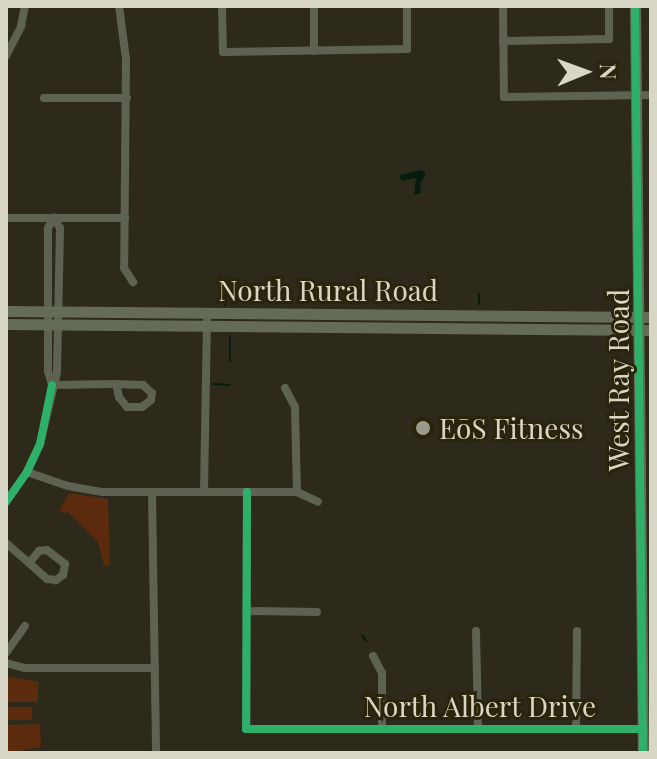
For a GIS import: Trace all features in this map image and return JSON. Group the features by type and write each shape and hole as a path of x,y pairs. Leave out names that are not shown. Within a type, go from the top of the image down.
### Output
{"main road":[{"name":"West Ray Road","path":"635,6 636,96 647,317 643,753"},
{"name":"North Rural Road","path":"6,311 647,317"},
{"name":"North Rural Road","path":"6,324 647,330"}],"street":[{"path":"6,56 21,26 25,6"},
{"path":"119,6 126,49 127,98 124,268 133,282"},
{"path":"222,6 223,52 407,49 407,6"},
{"path":"314,6 314,51"},
{"path":"503,6 504,97 651,95"},
{"path":"503,41 609,39 609,6"},
{"path":"44,98 127,98"},
{"path":"6,218 125,218"},
{"path":"6,502 27,472 44,431 52,385 48,371 60,228 54,218"},
{"path":"204,491 207,313"},
{"path":"52,385 116,384"},
{"path":"285,388 295,407 297,492"},
{"path":"27,472 68,486 102,492 297,492 318,502"},
{"path":"247,492 246,611 317,612"},
{"path":"152,493 156,753"},
{"path":"6,543 29,563"},
{"name":"North Albert Drive","path":"246,611 246,729 643,729"},
{"path":"6,653 25,626"},
{"path":"476,631 478,727"},
{"path":"576,728 577,631"},
{"path":"373,656 382,673 382,728"},
{"path":"6,663 25,668 155,668"},
{"path":"316,715 317,728"}],"shaded area":[{"path":"422,170 426,174 420,184 421,193 414,195 416,178 402,181 399,175"},
{"path":"69,493 108,499 110,566 104,565 98,542 67,511 64,514 59,510"},
{"path":"6,676 38,682 38,702 6,702"},
{"path":"6,707 32,707 32,720 6,720"},
{"path":"40,724 41,747 6,753 6,725"}],"waterway":[{"path":"225,294 225,305"},
{"path":"479,294 479,304"},
{"path":"230,336 230,361"},
{"path":"213,384 230,385"},
{"path":"617,398 627,398"},
{"path":"362,635 366,641"}],"cycle path":[{"path":"635,6 643,753"},
{"path":"6,502 27,472 40,444 52,385"},
{"path":"247,492 246,729 643,729"}],"place":[{"name":"EōS Fitness","path":"423,428"}]}
